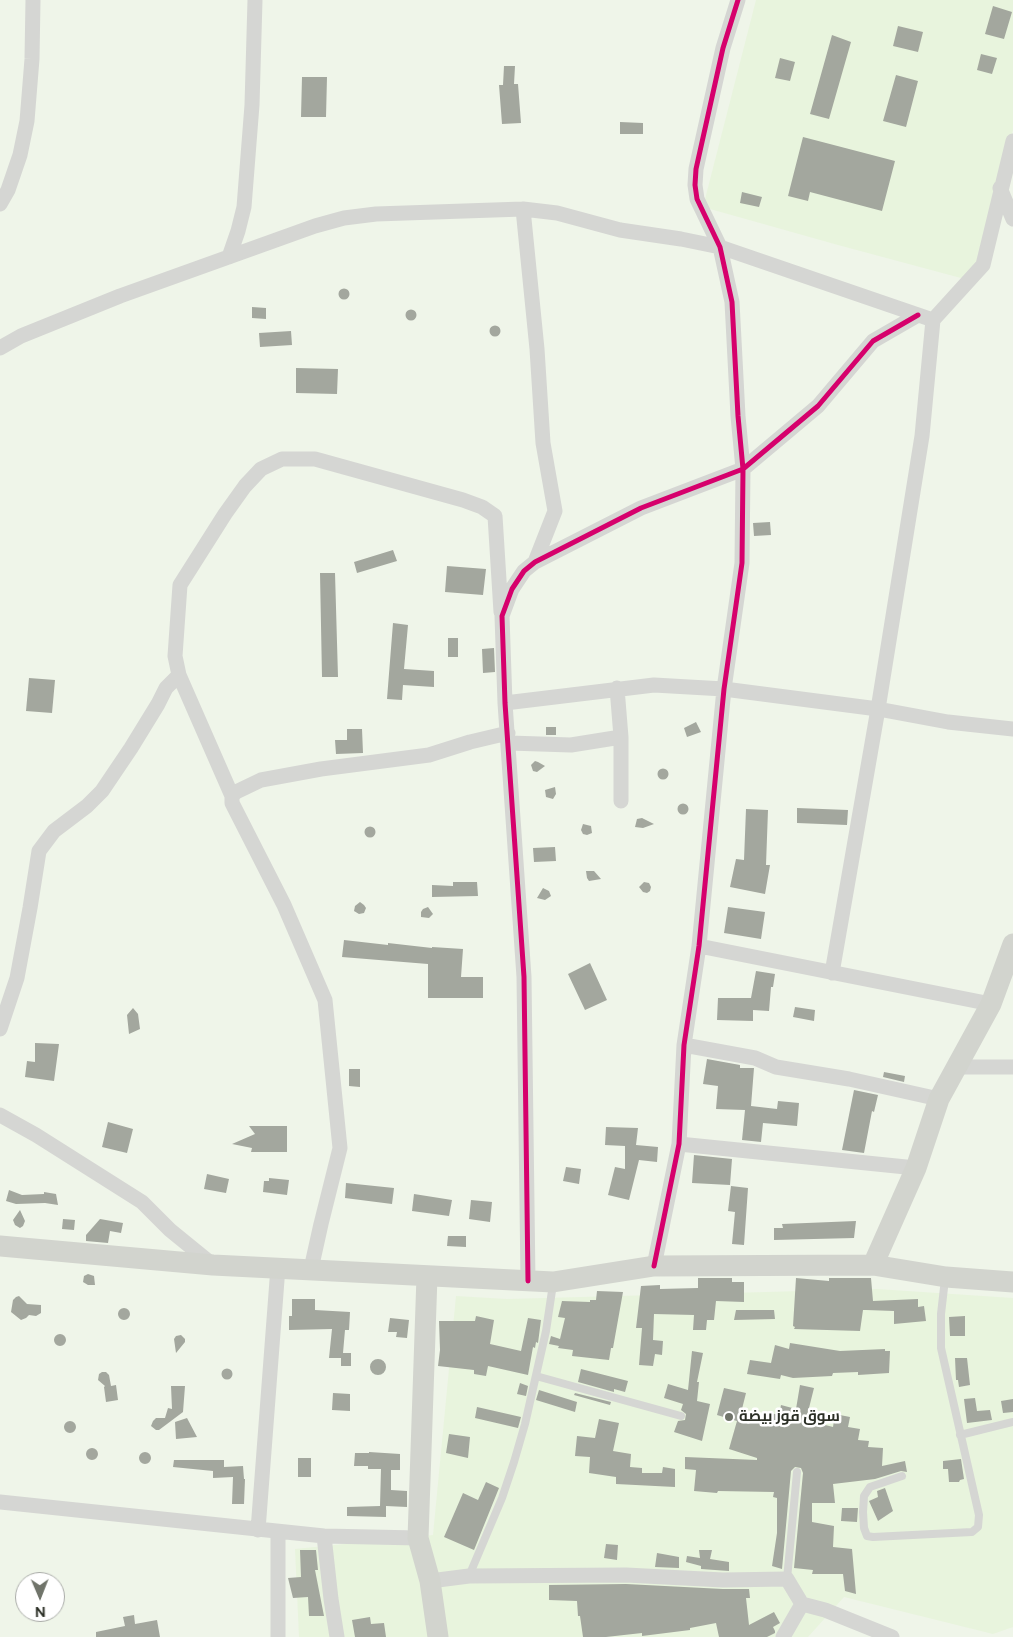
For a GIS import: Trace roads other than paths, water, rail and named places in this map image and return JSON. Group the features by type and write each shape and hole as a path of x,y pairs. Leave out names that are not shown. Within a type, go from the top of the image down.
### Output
{"main road":[{"path":"873,1265 916,1168 939,1099 991,1004 1013,944"},
{"path":"0,1246 213,1265 553,1282 654,1266 873,1265 946,1276 1013,1282"},
{"path":"427,1276 418,1538 430,1581 438,1637"}],"street":[{"path":"0,204 8,190 20,155 27,121 32,59 33,0"},
{"path":"228,257 238,231 244,207 252,105 255,0"},
{"path":"654,1266 679,1144 684,1045 699,946 724,688 742,563 743,469 738,416 732,302 720,247 697,199 695,185 696,169 723,48 738,0"},
{"path":"832,973 878,709 922,436 933,320 982,265 1013,140"},
{"path":"1000,188 1013,219"},
{"path":"523,208 537,349 543,443 554,511 535,562"},
{"path":"0,348 21,336 120,296 315,226 344,218 376,214 523,208 620,230 720,247 933,320"},
{"path":"502,616 512,588 524,571 535,562 641,508 743,469 818,406 873,341 918,315"},
{"path":"311,1269 320,1224 340,1148 325,1000 284,905 232,803 232,796 179,674 176,656 180,585 245,486 261,468 282,459 315,460 463,500 482,507 495,516 502,616 505,703 524,976 528,1281"},
{"path":"0,1029 17,978 38,851 54,831 87,806 102,791 136,741 166,688 179,674"},
{"path":"505,703 654,684 724,688 878,709 948,722 1013,729"},
{"path":"617,688 621,737 621,801"},
{"path":"232,796 236,792 261,780 321,769 429,755 470,742 508,738 571,744 621,737"},
{"path":"699,946 991,1004"},
{"path":"684,1045 755,1058 776,1067 850,1079 939,1099"},
{"path":"957,1067 1013,1067"},
{"path":"0,1115 36,1135 142,1202 170,1230 213,1265"},
{"path":"679,1144 916,1168"},
{"path":"258,1530 278,1267"},
{"path":"0,1502 324,1536 418,1538"},
{"path":"278,1532 278,1637"},
{"path":"324,1536 337,1637"},
{"path":"430,1581 469,1576 626,1575 723,1580 787,1579 802,1604 825,1610 892,1637"},
{"path":"783,1637 802,1604"}],"lane":[{"path":"902,1476 870,1487 864,1496 864,1528 867,1536 972,1532 978,1527 979,1515 941,1348 941,1314 946,1276"},
{"path":"469,1576 502,1498 525,1424 546,1331 553,1282"},
{"path":"536,1376 681,1416"},
{"path":"960,1435 1013,1422"},
{"path":"787,1579 797,1472"}],"place":[{"name":"سوق قوز بيضة","path":"729,1417"}]}
